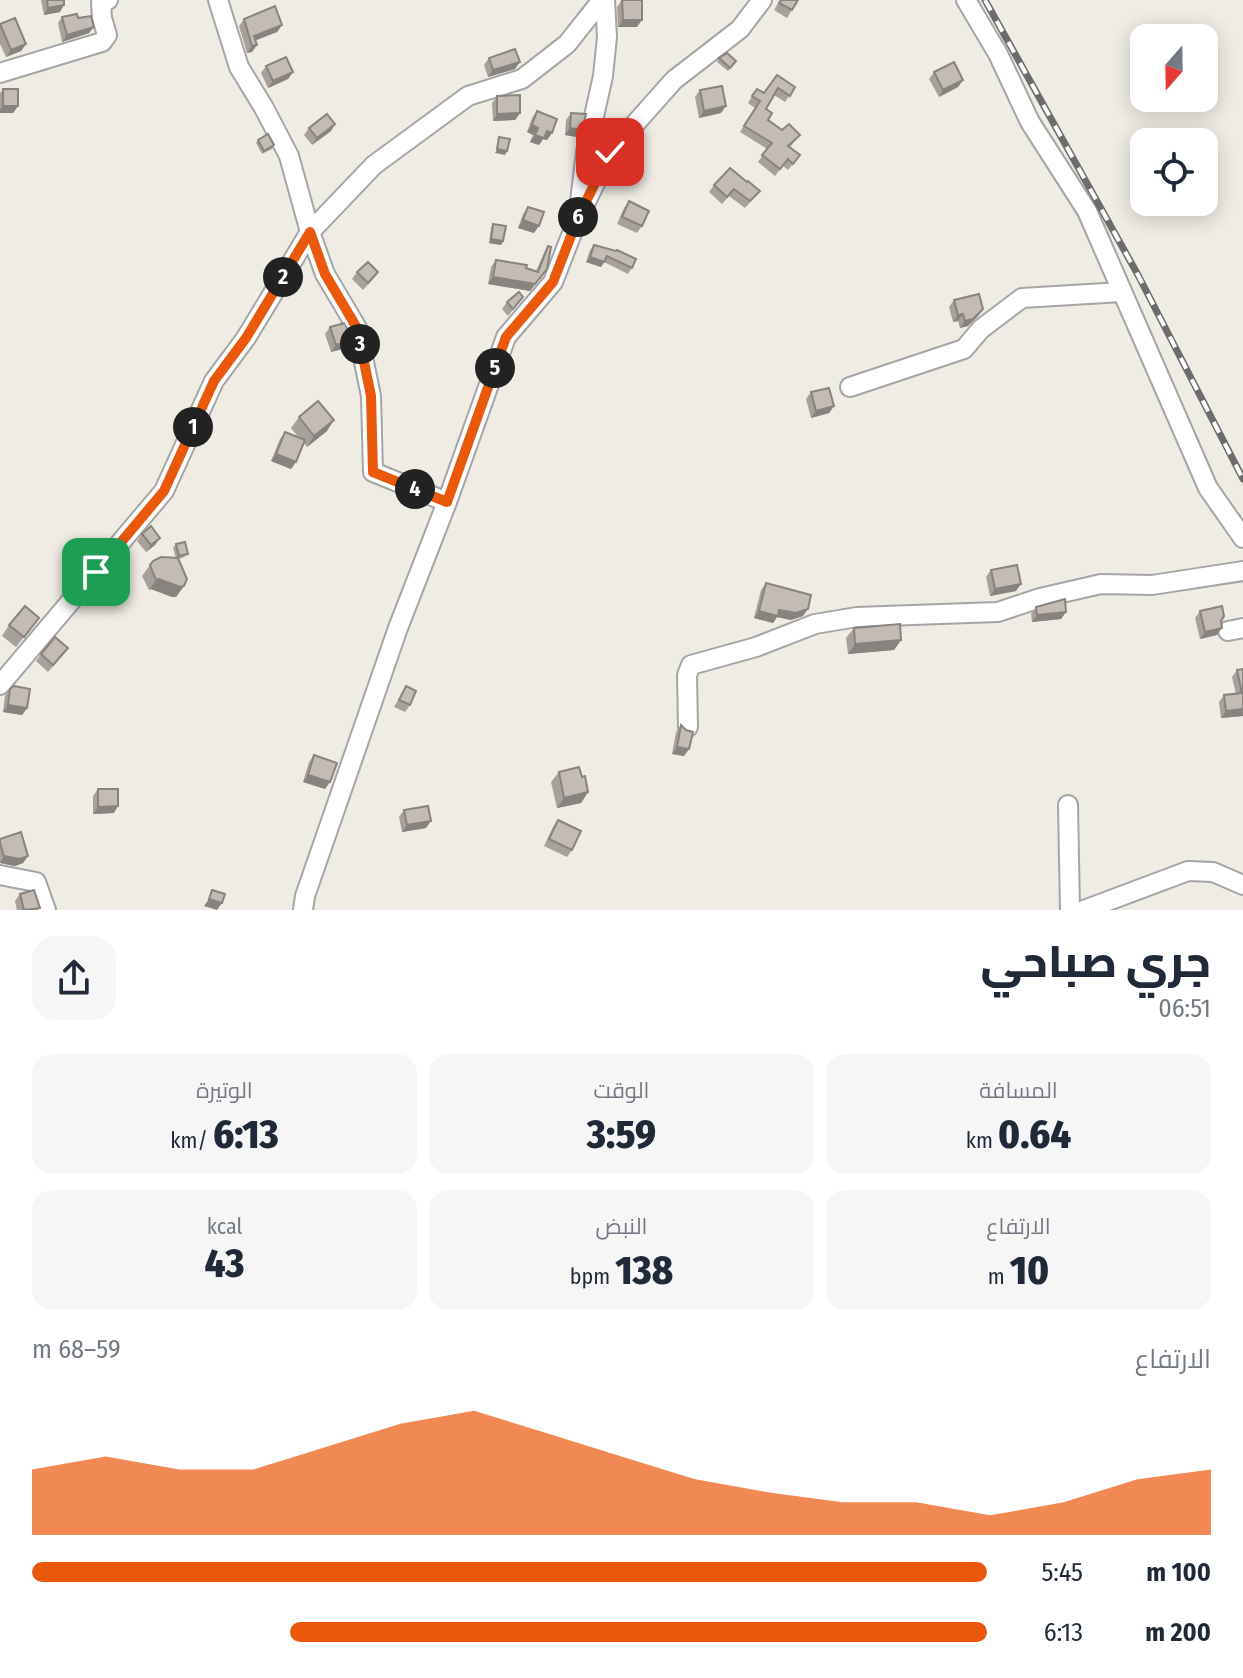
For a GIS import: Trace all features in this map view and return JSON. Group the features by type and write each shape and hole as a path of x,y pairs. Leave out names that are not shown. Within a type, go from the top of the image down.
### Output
{"street":[{"path":"0,73 102,42 107,35 101,3 108,0"},
{"path":"218,0 239,67 289,156 325,274 357,328 371,396 373,472 447,502"},
{"path":"0,685 164,491 214,381 246,338 310,232 374,165 468,96 522,79 567,44 603,0"},
{"path":"578,218 586,152 603,76 607,37 603,0"},
{"path":"303,910 305,896 392,643 506,337 553,282 578,218 610,152 674,80 740,29 762,0"},
{"path":"966,0 998,54 1030,122 1087,211 1208,488 1243,538"},
{"path":"850,387 964,349 981,329 1022,298 1122,292"},
{"path":"688,727 687,675 691,665 756,647 815,624 857,617 998,612 1040,598 1101,584 1152,585 1243,571"},
{"path":"1068,805 1070,910"},
{"path":"1084,910 1188,871 1213,872 1243,885"},
{"path":"0,875 36,882 46,910"}],"building":[{"path":"47,0 64,0 64,5 48,8"},
{"path":"622,0 642,0 642,20 623,20"},
{"path":"781,0 798,0 792,10 779,3"},
{"path":"275,6 282,25 254,36 257,45 252,46 244,19"},
{"path":"77,14 78,18 91,16 94,27 67,35 62,17"},
{"path":"15,18 26,44 11,50 0,24"},
{"path":"515,49 520,62 493,70 489,58"},
{"path":"727,53 736,61 730,68 719,58"},
{"path":"286,57 293,72 273,81 266,66"},
{"path":"954,62 963,80 943,90 934,72"},
{"path":"777,75 795,87 790,96 778,88 766,109 772,113 768,120 782,130 789,124 800,135 788,146 800,155 793,164 788,159 780,169 762,155 772,143 744,126 760,101 752,96 757,89 764,93"},
{"path":"722,86 726,106 704,111 700,90"},
{"path":"3,89 18,89 18,106 3,106"},
{"path":"520,95 520,113 497,114 497,96"},
{"path":"537,111 557,119 552,133 547,131 544,138 535,135 538,128 532,125"},
{"path":"571,113 586,114 582,130 570,128"},
{"path":"327,114 335,124 317,138 309,128"},
{"path":"268,134 274,145 264,151 258,140"},
{"path":"499,137 510,139 507,151 497,149"},
{"path":"730,168 760,191 750,201 734,189 727,197 714,185"},
{"path":"629,201 649,211 642,226 622,217"},
{"path":"528,207 544,212 539,226 523,220"},
{"path":"493,224 506,226 503,241 491,239"},
{"path":"594,245 617,250 636,259 632,268 607,256 604,262 590,257"},
{"path":"548,246 551,247 547,269 535,284 493,277 496,260 527,265 526,268 538,272"},
{"path":"368,262 378,272 368,283 357,272"},
{"path":"519,292 523,297 513,309 507,302"},
{"path":"979,294 983,309 973,319 965,321 963,314 958,315 954,300"},
{"path":"345,323 351,341 336,345 330,327"},
{"path":"829,388 834,406 816,411 811,392"},
{"path":"318,401 334,420 314,436 299,417"},
{"path":"285,432 305,440 296,462 276,454"},
{"path":"151,526 160,538 151,545 142,534"},
{"path":"185,542 188,554 179,556 176,544"},
{"path":"161,557 178,558 187,579 184,586 156,580 150,565"},
{"path":"1017,565 1021,584 995,589 991,570"},
{"path":"766,583 811,595 808,609 796,613 779,610 778,616 759,611"},
{"path":"1065,599 1066,612 1037,615 1036,607"},
{"path":"25,606 39,618 24,637 9,625"},
{"path":"1222,606 1222,628 1205,632 1200,611"},
{"path":"900,624 901,640 855,644 854,628"},
{"path":"55,637 68,648 53,665 41,654"},
{"path":"1243,669 1243,709 1226,711 1224,695 1242,693 1237,670"},
{"path":"14,686 30,689 27,708 8,705 10,689"},
{"path":"406,686 416,691 410,705 399,700"},
{"path":"681,725 693,732 689,749 677,747"},
{"path":"314,755 337,763 330,782 308,775"},
{"path":"579,767 582,777 585,776 588,792 564,798 559,772"},
{"path":"98,789 118,789 118,806 98,807"},
{"path":"428,806 431,821 407,825 404,810"},
{"path":"558,820 581,831 572,850 549,839"},
{"path":"21,832 28,856 20,859 4,856 0,839"},
{"path":"34,890 40,908 24,910 20,894"},
{"path":"212,890 225,894 222,903 209,899"}],"railway":[{"path":"985,0 1138,275 1243,479"}],"route":[{"path":"96,572 164,491 214,381 246,338 310,232 325,274 357,328 371,396 373,472 447,502 506,337 553,282 578,218 610,152"}]}
